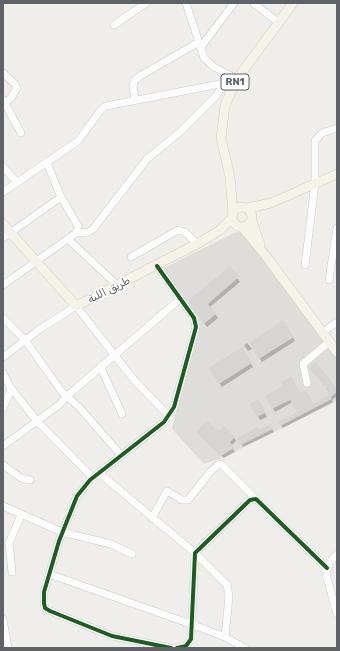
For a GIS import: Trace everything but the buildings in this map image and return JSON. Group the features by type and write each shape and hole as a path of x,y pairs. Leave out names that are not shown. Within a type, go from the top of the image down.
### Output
{"main road":[{"name":"RN1","path":"293,3 232,82 225,105 221,138 230,177 236,221 266,256 337,352"},
{"path":"271,203 252,220 249,225 236,221 236,208 271,203 337,174"},
{"name":"RN1","path":"230,177 239,198 252,212 255,233 266,256"},
{"name":"طريق اللبة","path":"76,306 156,266 236,221"},
{"path":"3,224 7,235 36,262 76,306"}],"street":[{"path":"114,25 146,3"},
{"path":"186,3 208,63 232,82"},
{"path":"135,99 133,87 134,81 140,76 200,44 234,3"},
{"path":"254,3 278,22"},
{"path":"3,73 16,84 17,88 15,93 3,102 21,133"},
{"path":"3,192 48,163 81,138 103,108 135,99 232,82"},
{"path":"3,285 76,233 89,232 93,229 147,159 180,132 232,82"},
{"path":"305,265 314,184 315,141 322,133 337,128"},
{"path":"48,163 61,197 77,224 78,228 76,233"},
{"path":"3,167 17,182"},
{"path":"7,235 61,197"},
{"path":"329,280 337,228"},
{"path":"131,257 178,230 185,232 197,244"},
{"path":"68,239 118,286"},
{"path":"156,266 194,318 196,327 174,407 164,422 96,475 77,496 62,532 49,574 44,592 44,603 46,609 112,636 171,648"},
{"path":"3,446 59,405 67,396 180,299"},
{"path":"76,306 134,380 169,416"},
{"name":"طريق اللبة","path":"3,357 25,340 76,306"},
{"path":"3,318 25,340 54,381 90,418 121,455"},
{"path":"322,332 337,322"},
{"path":"308,383 303,364 329,342"},
{"path":"101,368 122,414"},
{"path":"3,373 10,387 37,421 96,475 195,553 227,585 229,590 225,637"},
{"path":"3,408 10,387"},
{"path":"152,518 166,491 182,500 188,500 210,472 219,464 222,465 327,568"},
{"path":"3,465 21,478 30,480"},
{"path":"177,648 189,643 195,553 244,504 250,500 256,499"},
{"path":"3,506 20,515 62,532 111,544 132,554"},
{"path":"12,572 9,543 20,515"},
{"path":"337,554 332,558 327,568 327,580 337,614"},
{"path":"49,574 191,624 225,637 246,648"},
{"path":"3,619 8,648"}],"shaded area":[{"path":"241,231 337,352 337,401 222,458 204,464 172,429 197,327 162,269 234,233"}],"cycle path":[{"path":"157,266 194,318 196,327 174,407 164,422 90,480 77,496 59,541 44,592 44,603 45,608 50,611 112,636 171,648"},
{"path":"177,648 186,646 191,639 195,553 250,500 256,499 327,568"}]}
